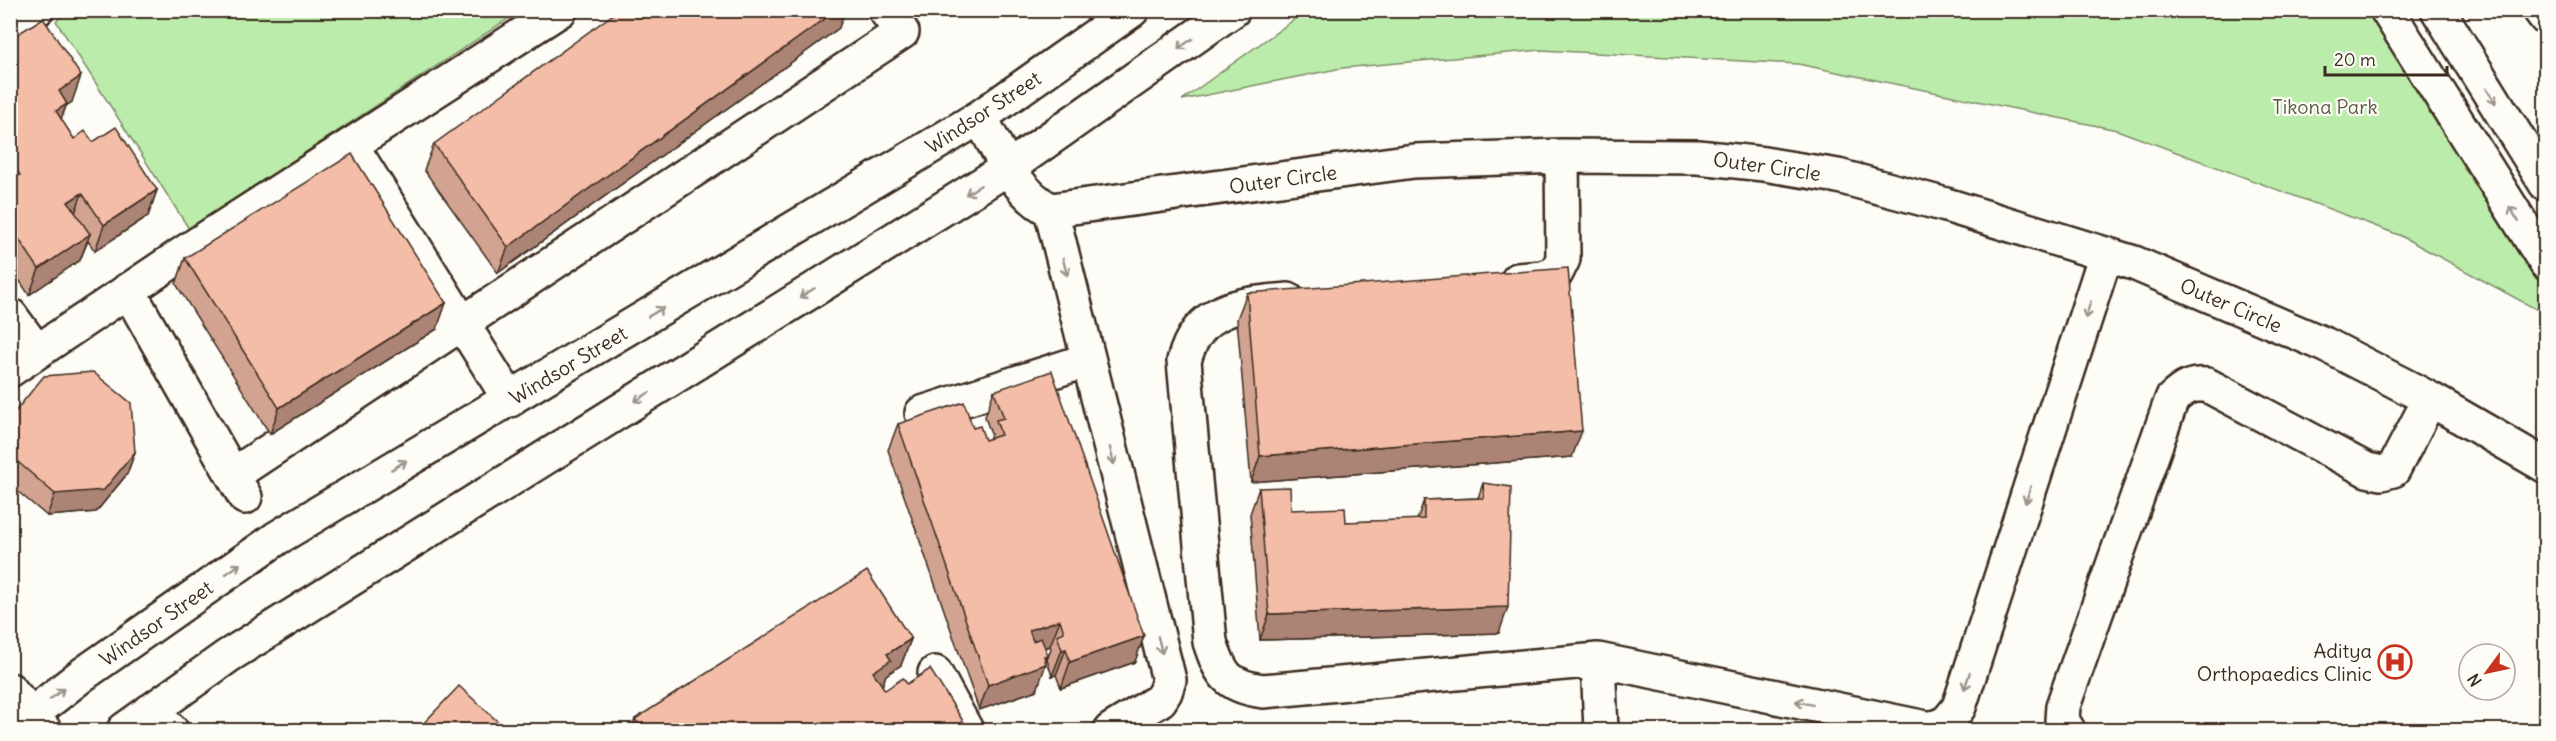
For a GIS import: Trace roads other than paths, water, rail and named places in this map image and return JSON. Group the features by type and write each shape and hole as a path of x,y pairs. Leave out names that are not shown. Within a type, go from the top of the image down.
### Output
{"street":[{"path":"10,16 20,18 36,10"},
{"path":"10,370 128,290 560,10"},
{"path":"128,290 239,486 462,324 902,33 885,10"},
{"name":"Windsor Street","path":"24,717 277,538 980,117 1132,10"},
{"path":"124,730 161,721 228,656 1008,168 1233,10"},
{"path":"2387,10 2546,264"},
{"path":"2438,10 2546,184"},
{"path":"2540,10 2546,18"},
{"path":"980,117 1008,168 1037,203 1052,210 1168,680 1166,692 1160,700 1111,730"},
{"path":"351,145 510,399"},
{"path":"1484,283 1543,278 1556,273 1563,259 1562,156"},
{"name":"Outer Circle","path":"1052,210 1414,161 1562,156 1698,157 1838,176 1946,205 2134,263 2326,345 2430,399 2546,466"},
{"path":"1322,297 1241,304 1218,314 1198,328 1188,345 1184,361 1210,642 1218,664 1228,681 1263,691 1599,660 1926,728 1940,728 1959,706 2106,254"},
{"path":"10,315 37,352"},
{"path":"922,413 1088,360"},
{"path":"2068,730 2062,720 2062,706 2172,399 2182,389 2192,384 2207,385 2367,470 2382,473 2393,470 2430,399"},
{"path":"1599,660 1601,730"},
{"path":"935,673 966,730"}],"place":[{"name":"Aditya Orthopaedics Clinic","path":"2395,662"}],"park label":[{"name":"Tikona Park","path":"2325,106"}]}
